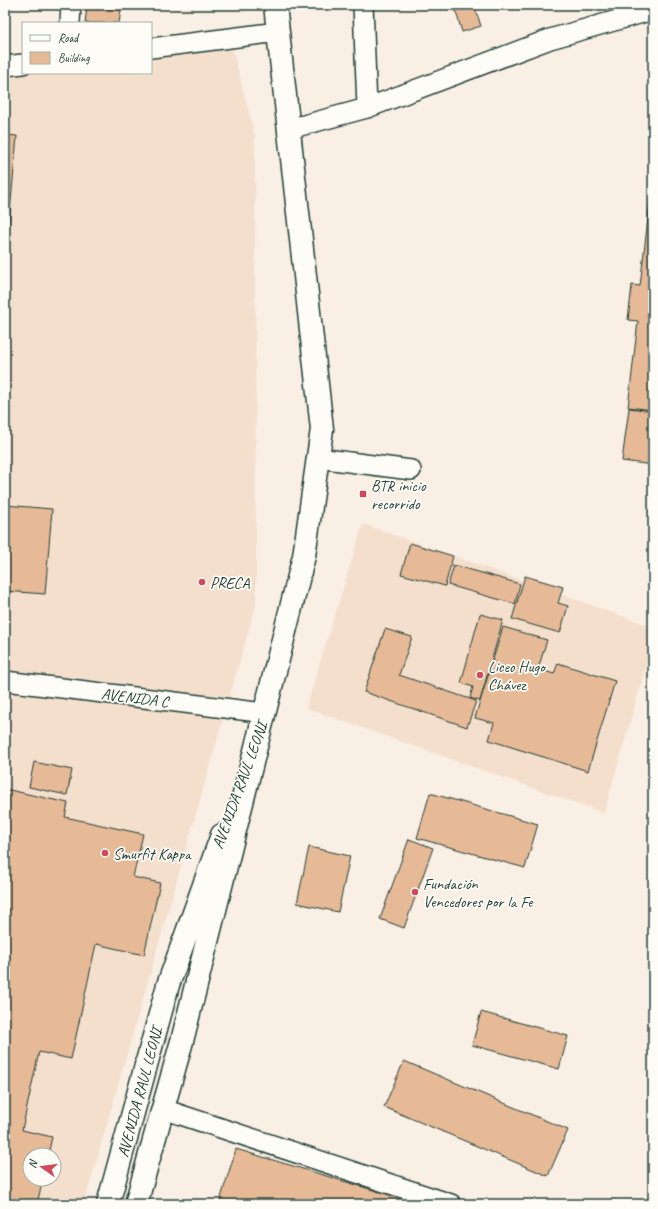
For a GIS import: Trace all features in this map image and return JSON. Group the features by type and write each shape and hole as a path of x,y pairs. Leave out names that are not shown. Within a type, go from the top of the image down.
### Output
{"main road":[{"path":"265,713 304,556 322,429 275,5"},
{"name":"AVENIDA RAUL LEONI","path":"136,1204 184,1033 265,713"},
{"name":"AVENIDA RAUL LEONI","path":"108,1204 168,985 265,713"}],"street":[{"path":"70,22 71,5"},
{"path":"363,5 367,108"},
{"path":"289,129 367,108 550,39 653,10"},
{"path":"152,48 278,32"},
{"path":"5,66 22,64"},
{"path":"318,458 411,470"},
{"name":"AVENIDA C","path":"5,681 265,713"},
{"path":"163,1109 451,1204"}],"shaded area":[{"path":"230,39 255,136 256,605 84,1204 5,1204 5,68 22,73 22,74 152,74 152,49"},
{"name":"Liceo Hugo Chávez","path":"363,524 653,627 653,642 604,813 306,708"}],"building":[{"path":"454,5 474,5 481,26 462,32"},
{"path":"537,5 554,5 538,10"},
{"path":"87,6 121,10 119,22 85,22"},
{"path":"5,21 9,50 5,51"},
{"path":"5,135 17,136 5,267"},
{"path":"653,155 653,178 650,178"},
{"path":"651,193 653,193 653,410 628,407 638,321 628,320 632,285 640,286"},
{"path":"629,408 653,411 653,465 622,461"},
{"path":"5,505 52,509 45,594 5,591"},
{"path":"410,543 453,556 445,586 401,574"},
{"path":"454,565 520,584 515,604 448,585"},
{"path":"525,576 563,587 558,603 568,606 560,633 512,619"},
{"path":"480,614 503,620 480,701 470,698 473,687 461,683"},
{"path":"503,627 547,640 538,669 554,674 558,663 615,681 588,771 489,740 494,723 475,718"},
{"path":"385,629 412,637 399,675 476,701 467,727 364,692"},
{"path":"34,762 72,770 67,795 29,787"},
{"path":"5,789 68,803 65,817 143,834 133,877 160,883 144,955 96,944 71,1059 39,1052 22,1130 52,1137 50,1147 22,1147 22,1187 41,1187 37,1204 5,1204"},
{"path":"430,793 538,824 525,868 417,838"},
{"path":"409,839 433,848 404,928 380,919"},
{"path":"309,847 350,856 338,912 297,903"},
{"path":"481,1012 568,1036 559,1069 472,1045"},
{"path":"404,1061 568,1130 548,1176 384,1107"},
{"path":"236,1149 420,1204 219,1204"}],"place":[{"name":"BTR inicio recorrido","path":"363,494"},
{"name":"PRECA","path":"202,582"},
{"name":"Liceo Hugo Chávez","path":"480,675"},
{"name":"Smurfit Kappa","path":"105,853"},
{"name":"Fundación Vencedores por la Fe","path":"415,892"}]}
